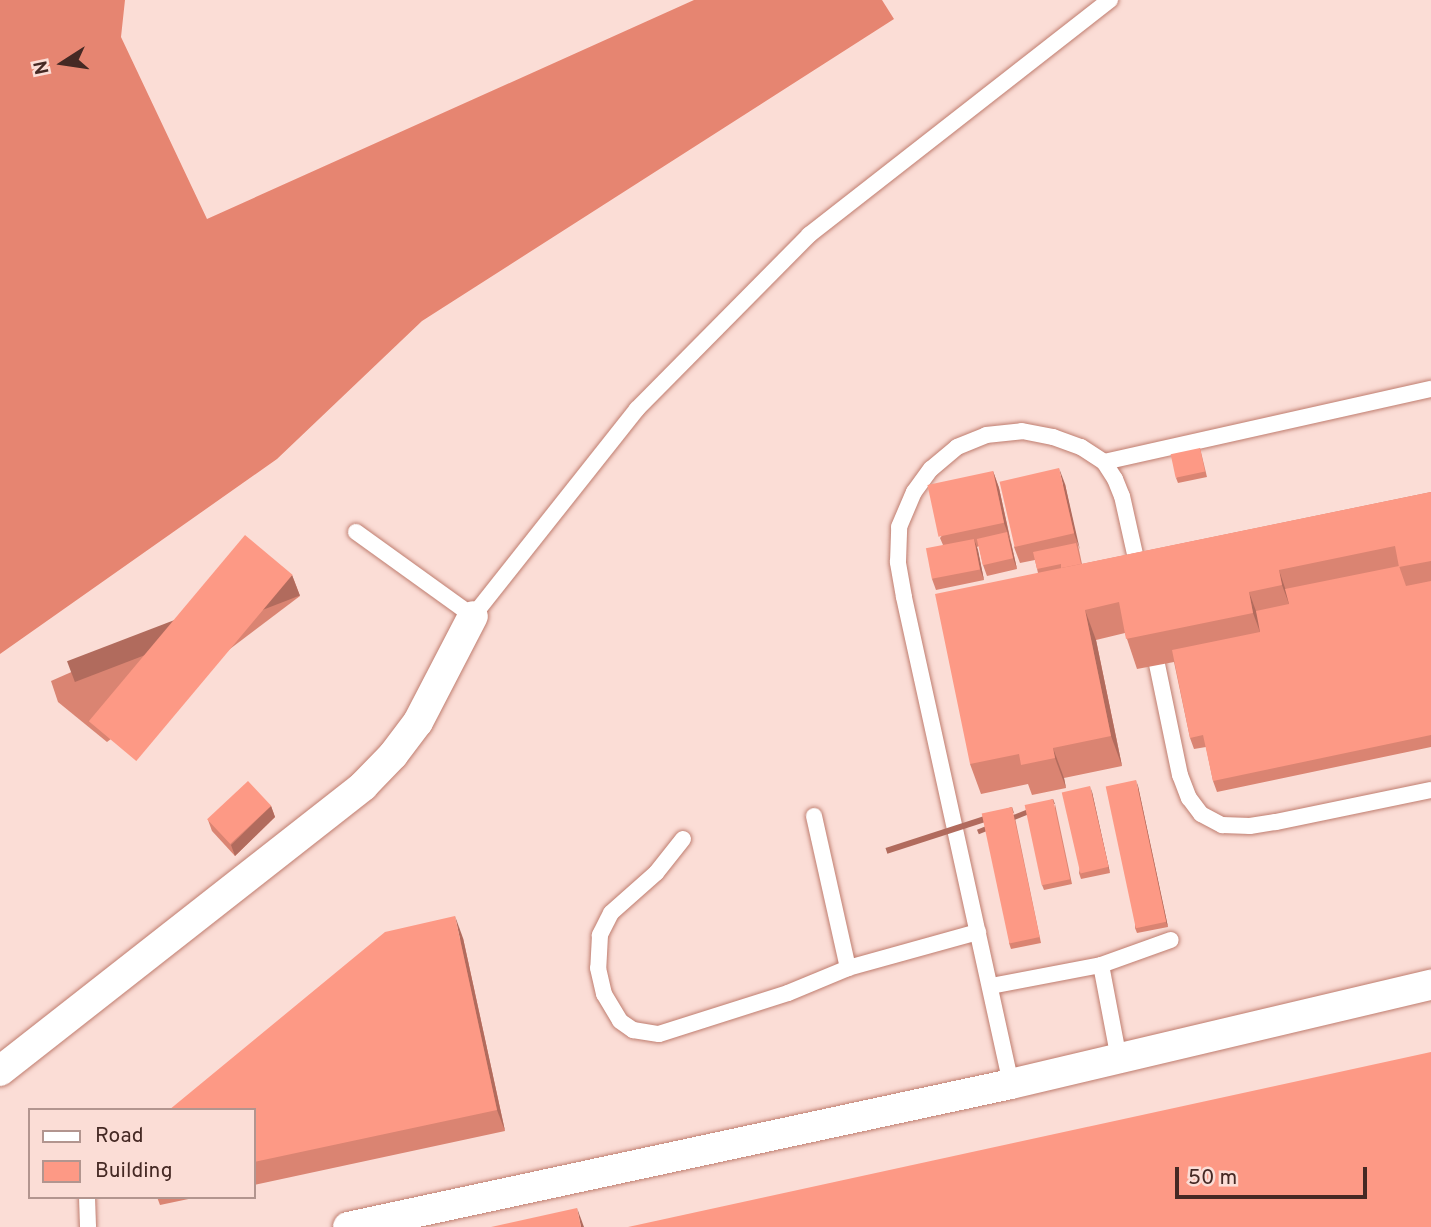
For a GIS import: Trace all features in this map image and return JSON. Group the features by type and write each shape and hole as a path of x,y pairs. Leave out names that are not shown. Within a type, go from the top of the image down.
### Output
{"street":[{"path":"0,1071 363,786 393,755 418,722 473,615"},
{"path":"348,1227 1011,1084 1431,985"}],"lane":[{"path":"356,532 473,615 637,409 800,244 1110,0"},
{"path":"1104,462 1431,389"},
{"path":"1011,1084 904,597 898,562 899,527 914,492 931,469 957,447 986,435 1022,431 1054,437 1081,447 1104,462 1122,496 1143,591"},
{"path":"1150,631 1180,775 1189,798 1201,814 1222,825 1250,826 1431,790"},
{"path":"814,816 848,968"},
{"path":"683,839 656,873 603,924 598,968 604,993 620,1021 633,1030 659,1034 788,993 848,968 978,932"},
{"path":"991,986 1101,965 1171,940"},
{"path":"1101,965 1119,1059"},
{"path":"87,1199 88,1227"}],"shaded area":[{"path":"0,0 125,0 121,37 207,219 694,0 882,0 894,19 422,321 277,459 0,654"}],"building":[{"path":"1200,448 1205,471 1176,478 1171,454"},
{"path":"1059,468 1074,533 1015,547 1000,482"},
{"path":"993,471 1004,523 938,537 927,485"},
{"path":"1431,492 1431,561 1399,567 1395,546 1279,570 1282,585 1249,592 1253,613 1126,639 1119,602 1085,610 1111,736 1053,748 1055,758 1021,765 1019,754 970,764 935,594"},
{"path":"1007,532 1013,558 983,565 977,539"},
{"path":"245,535 292,575 136,761 89,721"},
{"path":"974,539 980,569 932,579 926,548"},
{"path":"1076,543 1081,564 1061,568 1061,564 1037,569 1033,552"},
{"path":"1399,566 1406,586 1431,581 1431,735 1213,781 1203,735 1190,738 1172,650 1260,632 1256,611 1289,604 1285,589"},
{"path":"1136,780 1166,922 1136,928 1106,786"},
{"path":"248,781 271,806 230,844 207,819"},
{"path":"1090,786 1109,867 1080,873 1062,793"},
{"path":"1053,799 1070,879 1042,885 1025,805"},
{"path":"1012,807 1040,937 1009,944 982,813"},
{"path":"455,916 497,1110 256,1162 256,1108 171,1108 385,932"},
{"path":"1431,1052 1431,1227 628,1227"},
{"path":"577,1208 581,1227 491,1227"}]}
